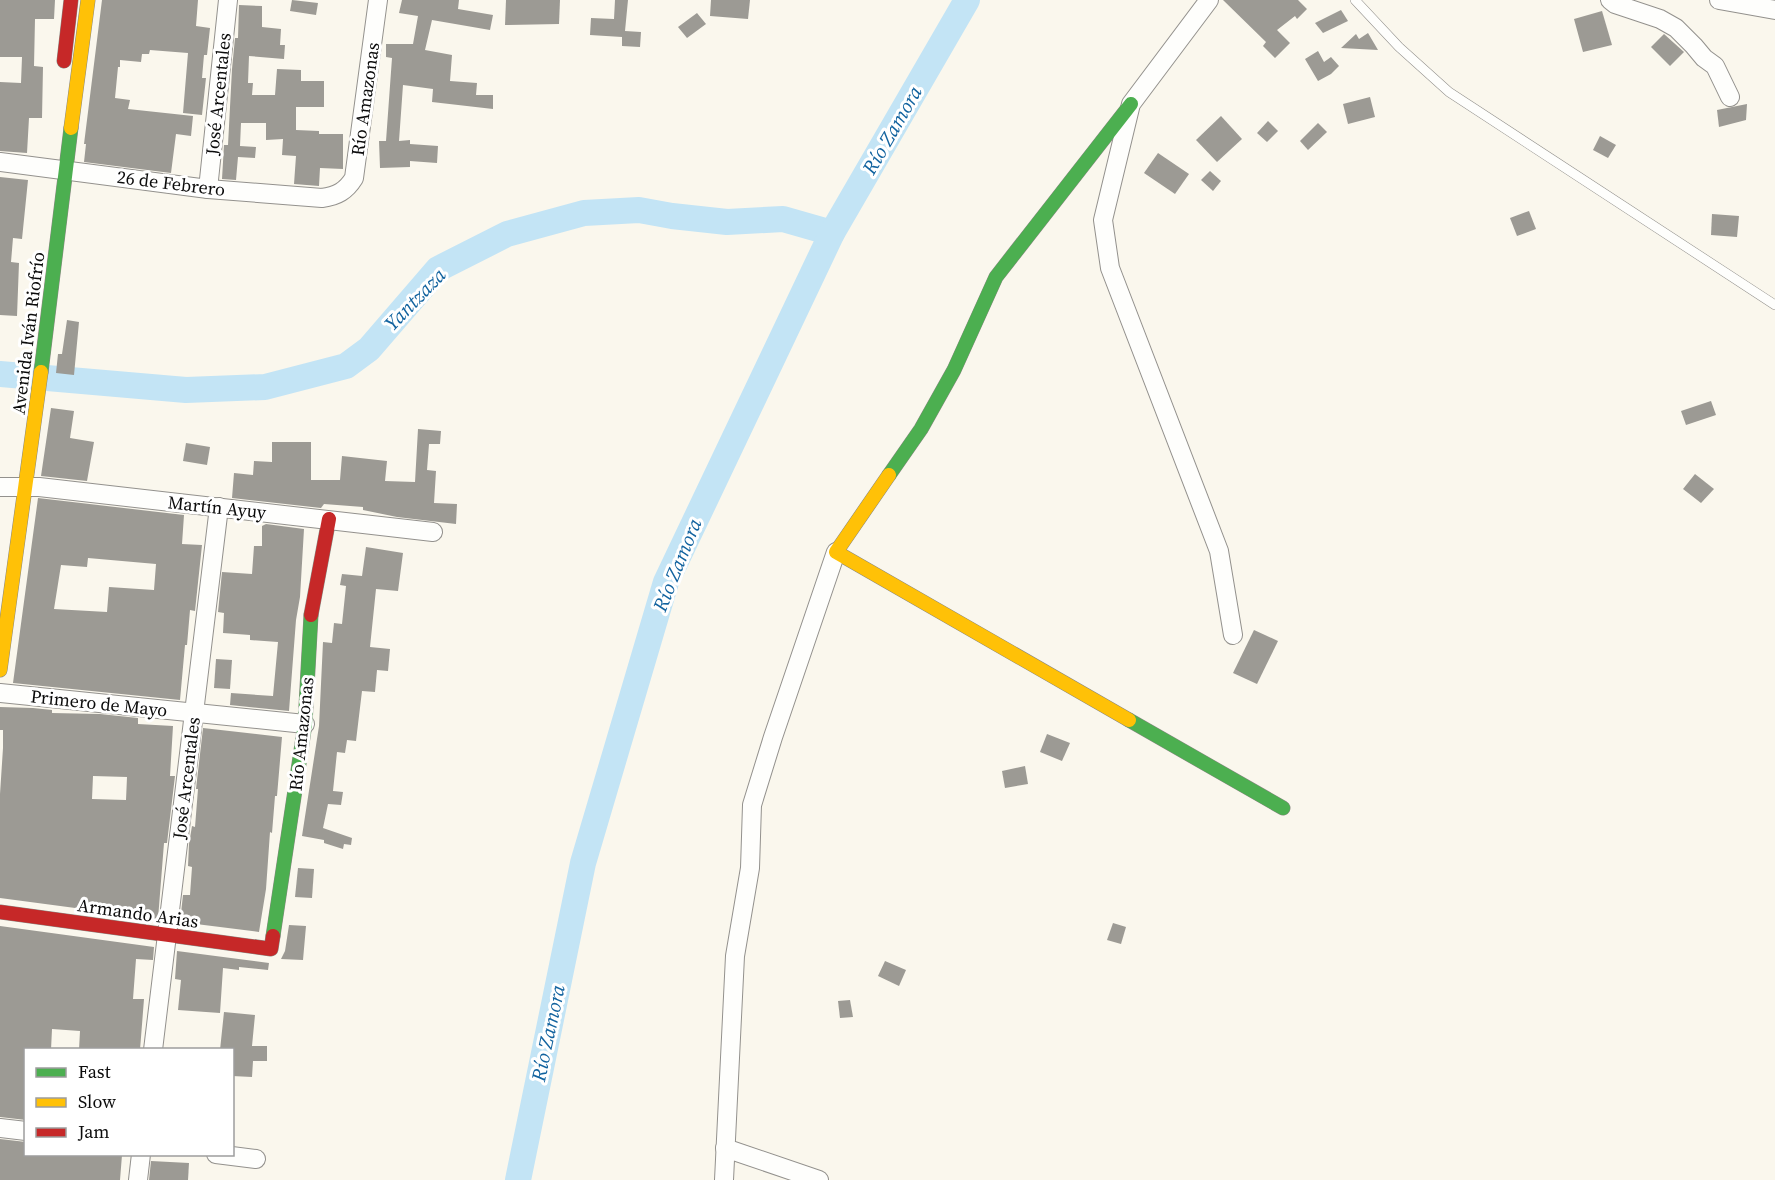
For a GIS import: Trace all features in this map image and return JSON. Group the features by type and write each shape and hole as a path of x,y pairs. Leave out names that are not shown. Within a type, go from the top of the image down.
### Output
{"street":[{"path":"62,78 71,0"},
{"name":"Avenida Iván Riofrío","path":"0,594 13,487 48,325 55,168 88,0"},
{"name":"José Arcentales","path":"208,189 228,0"},
{"name":"Río Amazonas","path":"341,193 349,187 354,178 378,0"},
{"path":"724,1180 735,956 750,867 752,805 836,552 921,429 954,370 996,277 1209,0"},
{"path":"1610,0 1615,4 1660,19 1676,28 1704,58 1715,66 1730,97"},
{"path":"1719,0 1775,10"},
{"path":"1131,104 1103,220 1110,268 1219,551 1233,635"},
{"name":"26 de Febrero","path":"0,162 208,189 322,198 341,193"},
{"name":"Avenida Iván Riofrío","path":"28,425 34,320"},
{"name":"Avenida Iván Riofrío","path":"0,670 13,487"},
{"name":"Martín Ayuy","path":"13,487 219,507 433,532"},
{"name":"José Arcentales","path":"153,1048 219,507"},
{"name":"Río Amazonas","path":"271,949 305,724 310,621 329,519"},
{"path":"836,552 1283,808"},
{"name":"Primero de Mayo","path":"0,693 305,724"},
{"name":"Armando Arias","path":"0,912 271,949"},
{"path":"0,1128 24,1131"},
{"path":"725,1148 819,1180"},
{"path":"138,1180 141,1156"},
{"path":"224,1156 256,1160"}],"lane":[{"path":"1355,0 1399,47 1449,92 1775,305"}],"building":[{"path":"0,0 55,0 54,19 35,19 34,66 43,67 42,118 29,118 27,153 0,151 0,82 21,83 22,57 0,57"},
{"path":"102,0 198,0 196,26 210,28 207,55 204,55 202,78 206,78 202,115 183,113 188,53 150,50 149,54 142,54 141,62 120,60 120,67 118,67 115,98 130,100 128,109 193,116 191,136 176,134 171,173 84,162 86,144 84,144"},
{"path":"292,0 318,3 316,15 290,11"},
{"path":"402,0 459,0 458,9 493,15 490,30 432,20 425,50 452,55 450,81 477,83 476,95 493,95 493,109 432,102 433,89 403,85 399,141 410,140 410,144 438,146 437,163 410,161 410,167 380,168 379,141 386,141 392,58 386,57 386,44 413,44 418,16 399,13"},
{"path":"506,0 560,0 559,24 505,25"},
{"path":"615,0 628,0 625,31 641,32 640,47 622,46 622,37 590,35 591,18 614,19"},
{"path":"711,0 750,0 748,19 710,16"},
{"path":"1223,0 1298,0 1307,9 1297,19 1295,16 1277,30 1290,43 1275,58 1263,46 1266,42"},
{"path":"239,5 262,6 262,27 281,29 280,45 285,45 284,59 249,56 248,83 253,83 252,95 275,95 277,69 301,70 301,81 324,81 324,107 296,107 296,130 319,131 319,134 343,134 343,169 320,168 319,186 294,184 296,156 282,155 283,139 266,140 266,123 241,123 240,146 256,147 255,158 238,157 236,180 222,179 224,145 228,145 232,69 235,38 238,38"},
{"path":"1341,10 1348,21 1323,33 1315,23"},
{"path":"1602,11 1612,45 1583,52 1574,19"},
{"path":"697,13 706,24 687,38 678,27"},
{"path":"1368,33 1378,50 1341,48 1356,34 1359,39"},
{"path":"1664,34 1684,52 1670,66 1651,47"},
{"path":"1318,51 1324,62 1331,57 1339,66 1331,74 1318,81 1305,59"},
{"path":"1370,97 1375,117 1348,124 1343,104"},
{"path":"1747,104 1746,120 1719,127 1717,110"},
{"path":"1221,116 1242,139 1217,162 1196,140"},
{"path":"1268,121 1278,131 1267,142 1257,133"},
{"path":"1318,123 1327,132 1308,150 1300,141"},
{"path":"1600,136 1616,145 1608,158 1593,150"},
{"path":"1158,153 1189,174 1175,194 1144,173"},
{"path":"1210,171 1221,181 1213,191 1201,180"},
{"path":"0,177 28,180 22,239 13,238 11,262 19,263 17,316 0,315"},
{"path":"1529,211 1536,229 1517,236 1510,218"},
{"path":"1712,214 1739,216 1737,237 1711,235"},
{"path":"67,320 79,322 74,375 56,373 58,354 62,354"},
{"path":"1711,401 1716,415 1686,425 1681,411"},
{"path":"51,408 74,411 70,438 94,442 87,481 41,476"},
{"path":"418,429 441,431 440,444 429,444 427,470 436,471 434,503 457,504 456,524 397,517 363,510 363,507 324,504 321,508 232,498 234,473 253,475 254,461 272,462 272,442 311,442 311,480 340,480 342,456 387,461 385,481 415,482"},
{"path":"186,443 210,447 207,465 183,461"},
{"path":"1695,474 1714,489 1701,503 1683,489"},
{"path":"38,498 184,515 182,544 202,545 195,611 190,610 187,645 185,645 180,700 13,683","holes":["88,558 156,564 154,590 109,587 107,612 54,609 61,565 87,567"]},
{"path":"266,524 304,529 289,711 230,705 231,693 273,696 278,642 250,640 250,635 223,633 224,613 218,612 222,572 252,574 254,546 262,546 262,526"},
{"path":"366,547 403,553 398,591 376,589 370,647 390,649 388,671 377,670 375,692 362,691 356,741 347,740 345,753 337,752 333,791 343,792 341,805 328,804 323,828 352,838 351,845 344,844 343,849 324,843 324,840 302,836 319,726 323,642 332,643 334,623 342,624 346,586 340,585 342,574 362,576"},
{"path":"1254,630 1278,641 1257,684 1233,673"},
{"path":"216,659 232,660 230,689 214,688"},
{"path":"0,707 52,710 52,713 138,718 138,724 173,726 170,776 175,776 167,843 164,843 158,919 0,898 0,794 3,730 0,730","holes":["93,776 127,777 126,800 92,799"]},
{"path":"203,728 282,737 277,796 275,796 272,833 270,832 266,889 259,932 180,922 183,895 190,895 192,867 188,866 189,844 192,826 195,827 198,789 196,789"},
{"path":"1047,734 1070,743 1062,761 1040,752"},
{"path":"1025,766 1028,784 1005,788 1002,771"},
{"path":"298,868 314,869 312,898 295,897"},
{"path":"1113,923 1126,927 1121,944 1107,940"},
{"path":"289,925 306,926 303,960 281,959 285,951"},
{"path":"0,926 154,947 153,960 136,959 133,999 144,999 140,1048 79,1048 80,1031 52,1029 51,1048 24,1048 24,1120 0,1117"},
{"path":"177,951 269,963 268,970 223,968 220,1013 178,1010 181,980 175,979"},
{"path":"885,961 906,970 899,986 878,976"},
{"path":"850,1000 853,1017 840,1018 838,1001"},
{"path":"224,1012 255,1015 252,1046 267,1046 267,1061 253,1061 252,1077 234,1076 234,1048 220,1048"},
{"path":"0,1139 24,1142 24,1156 122,1156 120,1180 0,1180"},
{"path":"151,1161 189,1163 188,1180 149,1180"}],"waterway":[{"name":"Río Zamora","path":"518,1180 583,863 666,582 832,233 967,0"},
{"name":"Yantzaza","path":"0,374 186,390 265,387 346,366 369,349 438,269 507,234 584,213 639,210 727,222 783,219 832,233"}],"traffic: fast":[{"path":"889,475 921,429 954,370 996,277 1131,104"},
{"path":"41,372 71,128"},
{"path":"273,936 305,724 311,615"},
{"path":"1129,720 1283,808"}],"traffic: slow":[{"path":"71,128 88,0"},
{"path":"0,670 41,372"},
{"path":"889,475 836,552 1129,720"}],"traffic: jam":[{"path":"64,61 71,0"},
{"path":"311,615 329,519"},
{"path":"0,912 271,949 273,936"}]}
